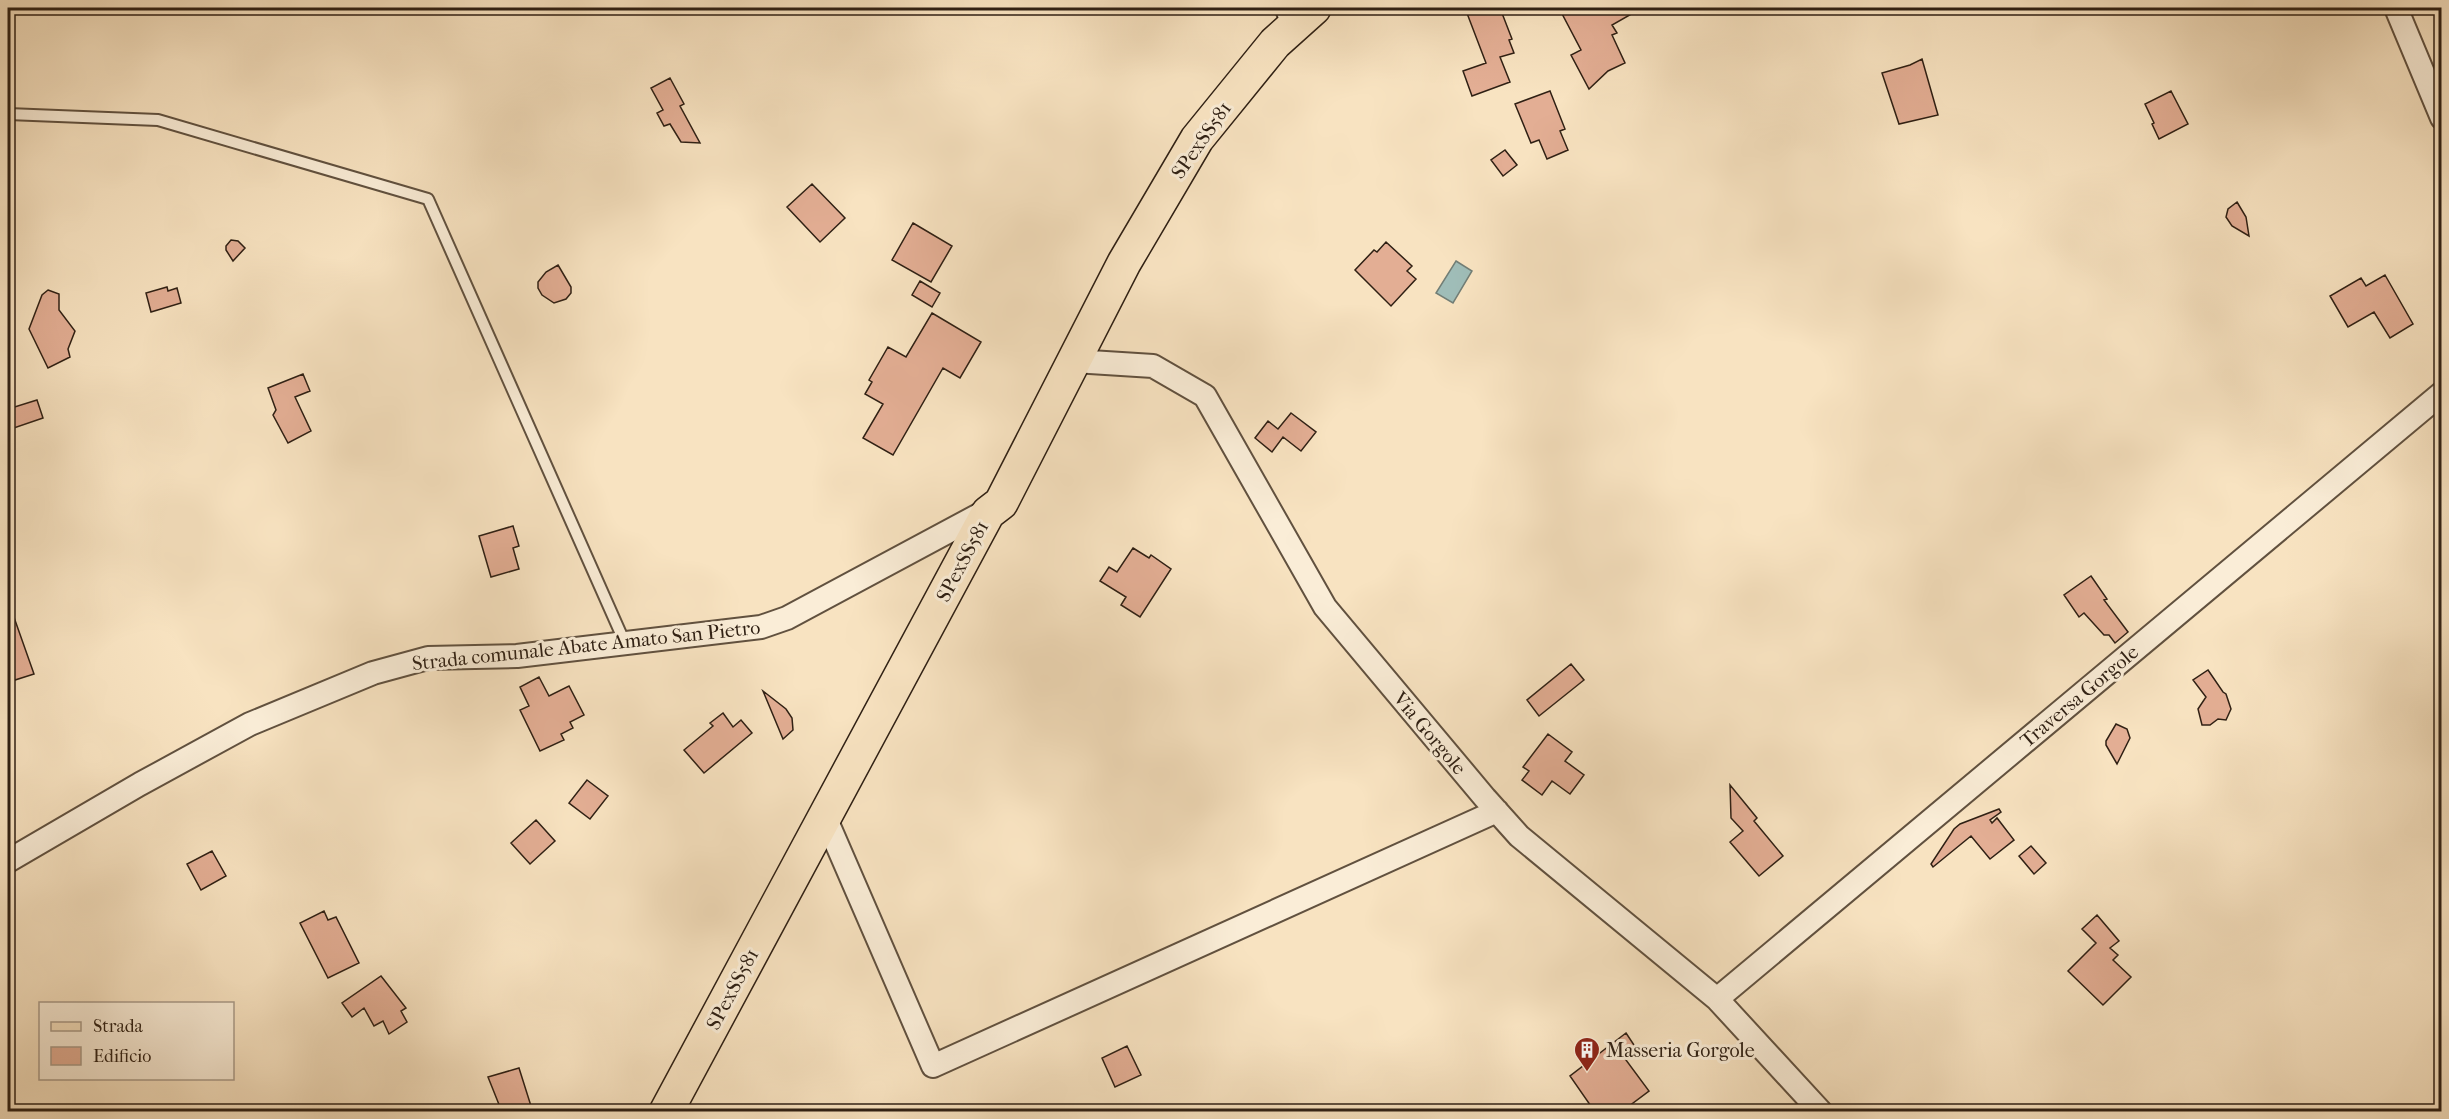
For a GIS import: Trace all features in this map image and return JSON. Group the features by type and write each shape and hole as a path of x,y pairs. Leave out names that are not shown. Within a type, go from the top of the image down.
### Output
{"main road":[{"name":"SPexSS581","path":"666,1112 988,513 1001,503 1124,263 1197,140 1275,43 1284,19 1314,8"}],"street":[{"path":"2396,8 2442,118"},
{"name":"Via Gorgole","path":"1074,361 1153,366 1205,396 1325,607 1497,811 1519,836 1717,999 1821,1112"},
{"name":"Traversa Gorgole","path":"1717,999 2442,393"},
{"name":"Strada comunale Abate Amato San Pietro","path":"8,861 140,784 250,724 373,673 428,658 517,656 761,627 787,618 1001,503"},
{"path":"825,817 933,1066 1497,811"}],"lane":[{"path":"8,114 158,120 428,200 625,643"}],"water":[{"path":"1456,261 1472,271 1453,303 1436,293"}],"building":[{"path":"1465,8 1500,8 1512,39 1509,40 1514,53 1500,57 1510,82 1472,96 1463,71 1486,63"},
{"path":"1559,8 1642,8 1612,25 1617,33 1612,35 1625,63 1608,71 1589,89 1571,55 1581,50"},
{"path":"1922,59 1938,115 1899,124 1882,73"},
{"path":"670,78 684,104 680,106 700,143 681,142 670,124 664,126 657,113 663,110 651,88"},
{"path":"1550,91 1565,129 1560,131 1568,150 1547,159 1539,140 1531,143 1515,104"},
{"path":"2171,91 2188,124 2159,139 2145,104"},
{"path":"1505,150 1517,165 1503,176 1491,160"},
{"path":"812,184 845,218 820,242 787,207"},
{"path":"2237,202 2246,217 2249,236 2232,226 2226,217 2228,209"},
{"path":"913,223 952,246 931,282 892,260"},
{"path":"231,240 238,241 245,248 233,261 226,250"},
{"path":"1386,242 1412,266 1407,271 1416,279 1391,306 1355,270 1374,250 1377,252"},
{"path":"558,265 571,287 571,293 566,299 554,303 542,295 538,282 546,272"},
{"path":"2385,275 2413,324 2390,338 2374,312 2348,327 2330,296 2361,278 2366,286"},
{"path":"920,281 940,293 932,307 912,295"},
{"path":"167,287 168,291 177,288 181,303 151,312 146,293"},
{"path":"48,290 59,294 59,310 75,331 68,349 70,357 48,368 29,329 42,295"},
{"path":"932,313 981,342 960,378 943,368 893,455 863,438 883,404 865,394 872,382 869,380 888,347 906,357"},
{"path":"303,374 310,391 295,397 311,431 288,443 273,415 276,410 268,388"},
{"path":"37,400 43,418 8,430 8,409"},
{"path":"1291,413 1316,432 1301,451 1283,437 1272,452 1255,438 1268,421 1278,429"},
{"path":"513,526 519,546 513,548 519,569 491,577 479,536"},
{"path":"1133,548 1149,558 1151,555 1171,569 1140,617 1121,605 1126,597 1100,581 1109,567 1117,572"},
{"path":"2091,576 2107,599 2104,600 2128,632 2115,643 2109,635 2104,635 2084,613 2079,617 2064,595"},
{"path":"8,606 10,606 34,674 15,680 11,672 8,673"},
{"path":"1571,664 1584,680 1539,716 1527,700"},
{"path":"2208,670 2226,694 2231,709 2226,720 2218,719 2210,725 2202,725 2198,709 2206,697 2193,680"},
{"path":"539,677 549,696 569,686 584,715 570,722 573,728 561,734 564,740 540,751 520,710 529,706 520,687"},
{"path":"763,691 786,709 792,718 793,730 783,739"},
{"path":"723,713 733,727 741,720 752,733 704,773 684,750 713,726 710,723"},
{"path":"2116,724 2127,729 2130,738 2117,764 2106,745"},
{"path":"1548,734 1572,752 1565,761 1584,775 1570,794 1552,781 1542,795 1522,780 1529,771 1523,767"},
{"path":"587,780 608,796 590,819 569,803"},
{"path":"1730,785 1757,818 1754,821 1783,856 1759,876 1730,842 1743,831 1731,818"},
{"path":"1999,809 2001,812 1990,820 1992,823 1997,818 2014,840 1990,859 1971,836 1933,867 1931,864 1954,829 1960,824"},
{"path":"536,820 555,841 530,864 511,843"},
{"path":"2031,846 2046,863 2034,874 2019,856"},
{"path":"212,851 226,876 201,890 187,864"},
{"path":"324,911 328,920 336,917 359,963 328,978 300,923"},
{"path":"2097,915 2119,941 2110,948 2118,955 2113,960 2131,977 2103,1005 2068,971 2096,943 2082,929"},
{"path":"381,976 406,1008 401,1011 407,1022 389,1034 383,1021 374,1026 364,1008 352,1017 342,1003"},
{"name":"Masseria Gorgole","path":"1626,1033 1636,1048 1623,1056 1649,1091 1621,1112 1595,1112 1570,1076"},
{"path":"1127,1046 1141,1075 1115,1087 1102,1058"},
{"path":"519,1068 531,1106 514,1112 502,1112 488,1077"}],"place":[{"name":"Masseria Gorgole","path":"1587,1073"}]}
